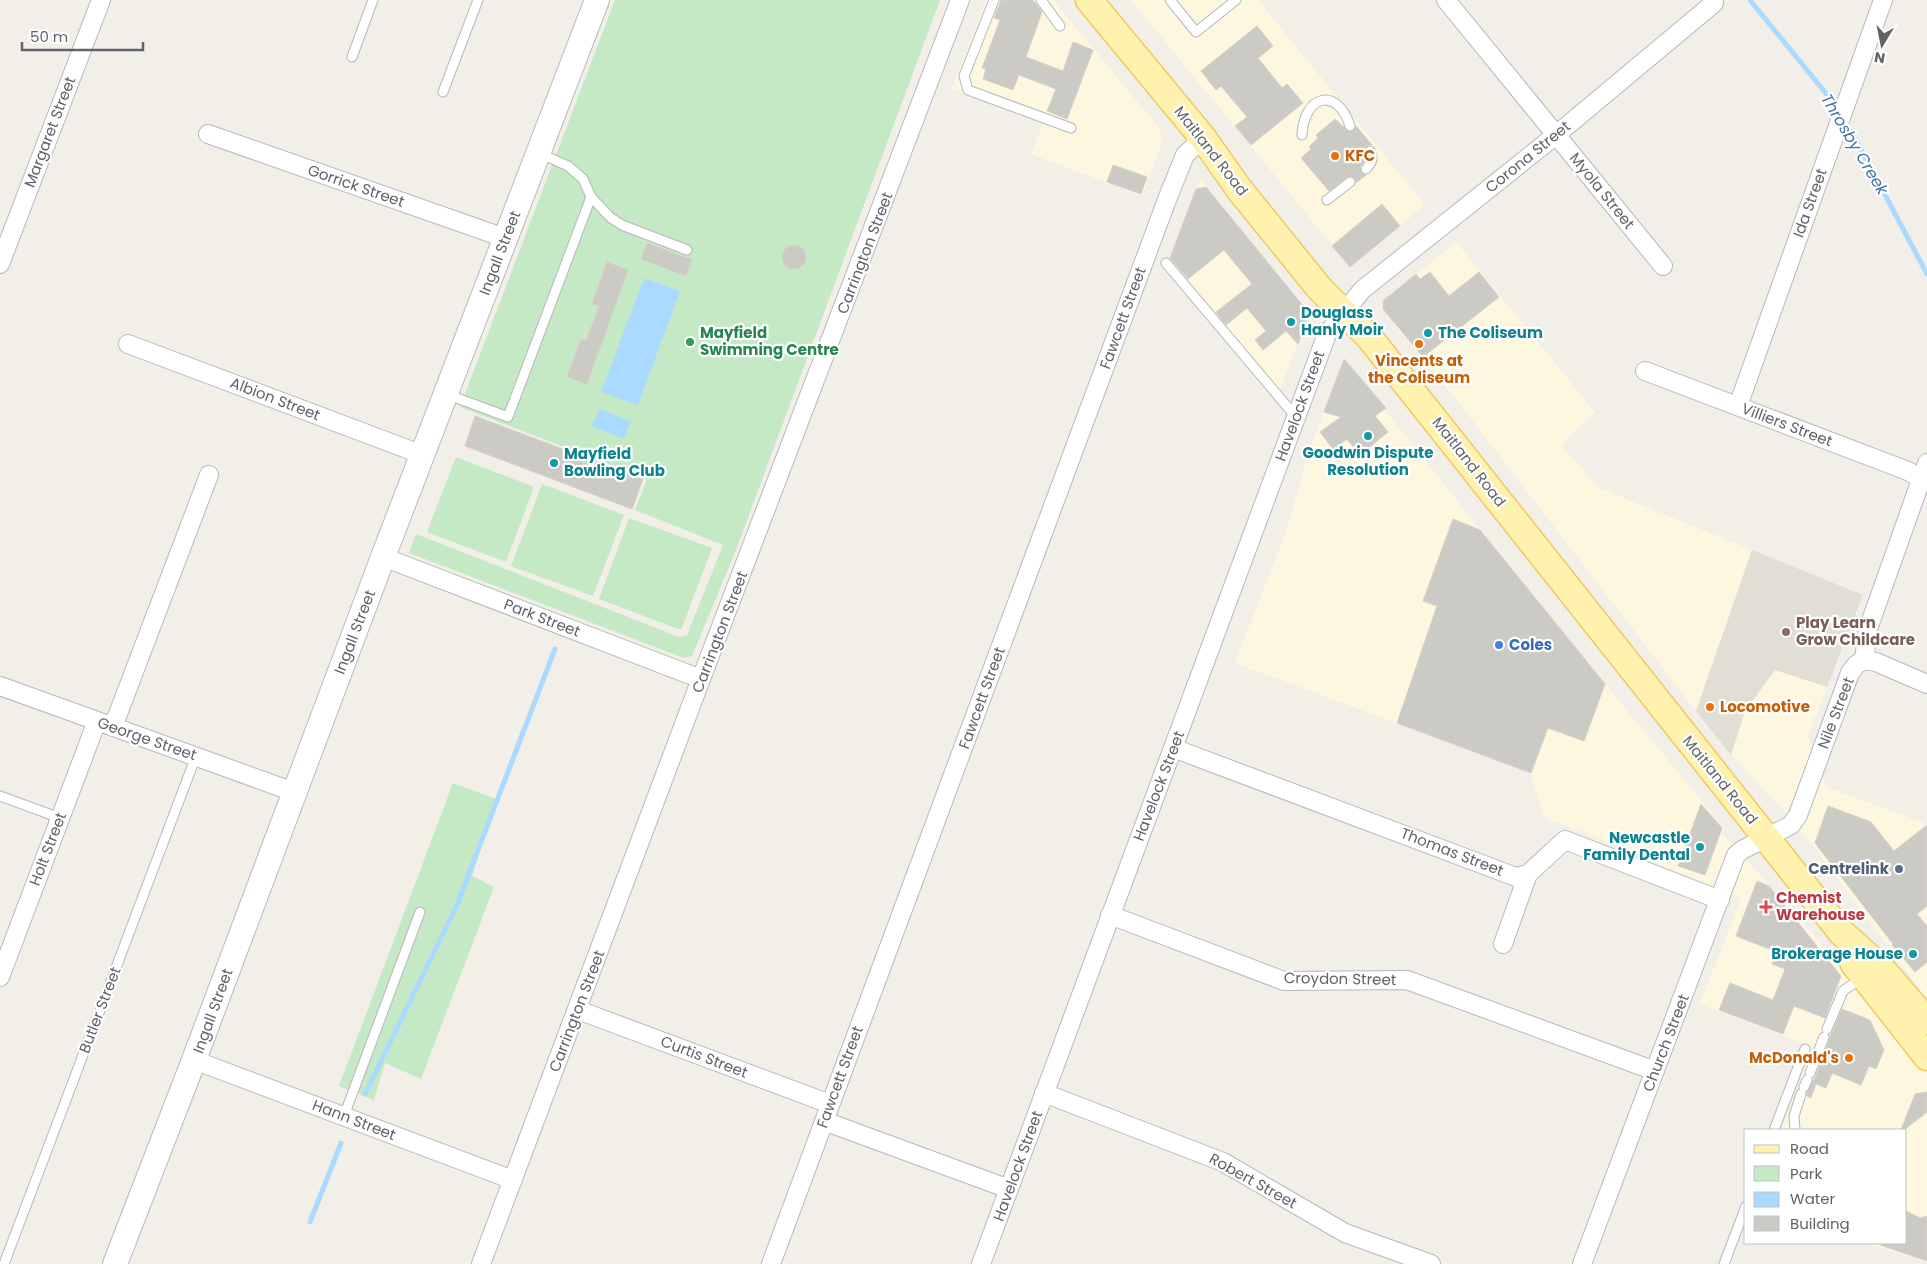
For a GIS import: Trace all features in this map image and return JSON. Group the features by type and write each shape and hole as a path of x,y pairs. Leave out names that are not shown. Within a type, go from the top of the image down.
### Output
{"main road":[{"name":"Ingall Street","path":"115,1264 596,0"},
{"name":"Maitland Road","path":"1089,0 1203,138 1261,216 1326,295 1369,337 1841,932 1881,968 1927,1021"},
{"name":"Maitland Road","path":"1841,932 1854,964 1927,1057"}],"street":[{"name":"Margaret Street","path":"0,264 101,0"},
{"name":"Carrington Street","path":"481,1264 701,679 960,0"},
{"name":"Myola Street","path":"1446,0 1663,266"},
{"name":"Ida Street","path":"1738,406 1883,0"},
{"name":"Corona Street","path":"1344,312 1362,290 1556,135 1714,3"},
{"name":"Gorrick Street","path":"208,134 505,238"},
{"name":"Fawcett Street","path":"771,1264 1168,197 1185,155 1203,138"},
{"name":"Havelock Street","path":"981,1264 1327,334 1344,312"},
{"name":"Albion Street","path":"128,344 423,455"},
{"name":"Villiers Street","path":"1645,371 1908,471 1925,474"},
{"name":"Nile Street","path":"1766,837 1791,825 1795,821 1850,673 1856,665 1864,660 1868,628 1925,474"},
{"name":"Holt Street","path":"0,977 60,818 105,724 209,475"},
{"name":"Park Street","path":"383,557 701,679"},
{"path":"1864,660 1876,662 1927,684"},
{"name":"George Street","path":"0,686 294,792"},
{"name":"Thomas Street","path":"1173,748 1516,877 1528,874"},
{"name":"Church Street","path":"1582,1264 1736,855 1766,837"},
{"path":"1503,944 1528,874 1565,840 1720,900"},
{"name":"Croydon Street","path":"1110,915 1284,981 1407,980 1655,1071"},
{"name":"Curtis Street","path":"578,1010 1009,1188"},
{"name":"Hann Street","path":"194,1060 513,1180"},
{"name":"Robert Street","path":"1044,1092 1223,1162 1345,1233 1431,1264"}],"lane":[{"path":"352,56 373,0"},
{"path":"443,92 478,0"},
{"path":"994,0 964,76 968,90 1071,128"},
{"path":"1041,0 1060,26"},
{"path":"1170,0 1196,32 1236,0"},
{"path":"1302,135 1305,115 1318,101 1330,101 1338,105 1346,115 1350,126"},
{"path":"1366,169 1372,162 1373,156 1370,151"},
{"path":"538,153 568,166 583,179 591,197 611,218 622,225 687,250"},
{"path":"1327,200 1350,182"},
{"path":"446,394 508,417 591,197"},
{"path":"1166,262 1296,418"},
{"name":"Butler Street","path":"4,1264 196,756"},
{"path":"0,796 60,818"},
{"path":"344,1116 420,912"},
{"path":"1793,1128 1794,1116 1805,1084 1843,991 1864,977"},
{"path":"1774,1129 1805,1049"},
{"path":"1724,1264 1744,1211"}],"shaded area":[{"path":"986,0 1053,0 1160,129 1162,143 1142,196 1031,154 1043,123 952,89"},
{"path":"1131,0 1258,0 1425,205 1350,267"},
{"path":"1200,179 1309,313 1279,392 1170,258"},
{"path":"1456,242 1595,412 1561,445 1599,488 1752,550 1696,711 1456,399 1380,307 1383,301"},
{"path":"1344,359 1536,600 1724,828 1722,833 1844,969 1925,1071 1927,1067 1927,1262 1869,1244 1907,1244 1907,1129 1781,1129 1813,1047 1700,1004 1741,899 1596,837 1545,818 1530,773 1235,663 1287,529 1309,451"},
{"name":"Play Learn Grow Childcare","path":"1752,550 1863,595 1827,687 1775,670 1745,711 1731,755 1696,711"},
{"path":"1775,669 1827,687 1808,736 1826,787 1927,824 1927,999 1814,847 1776,802 1731,755 1745,711"}],"green space":[{"path":"615,0 940,0 736,550 692,656 684,658 409,553 416,534 679,637 687,635 723,545 635,510 647,479 460,407"},
{"path":"456,457 534,487 506,562 427,532"},
{"path":"542,484 624,515 593,596 511,566"},
{"path":"629,518 712,548 681,630 599,599"},
{"path":"453,783 496,799 472,876 494,887 421,1079 385,1063 374,1100 339,1086"}],"water":[{"path":"644,278 680,291 638,405 601,392"},
{"path":"599,409 631,421 624,439 592,426"}],"building":[{"path":"1001,0 1033,0 1042,12 1026,57 1063,71 1073,42 1093,50 1067,119 1047,111 1056,89 1019,75 1013,90 983,79 986,69 982,68 1000,20 994,18"},
{"path":"1257,26 1273,46 1258,58 1282,88 1287,84 1303,103 1251,145 1235,126 1247,117 1221,86 1216,90 1201,71"},
{"name":"KFC","path":"1335,119 1349,132 1353,131 1356,126 1372,145 1368,145 1365,148 1366,159 1360,167 1362,173 1366,175 1356,183 1355,178 1349,176 1329,191 1301,158 1311,149 1309,147 1318,138 1316,135"},
{"path":"1113,165 1147,177 1141,194 1107,182"},
{"path":"1206,187 1309,313 1298,344 1286,331 1263,350 1255,340 1266,331 1247,308 1226,325 1216,312 1252,284 1224,250 1188,279 1170,258 1196,189"},
{"path":"1382,204 1400,226 1350,267 1332,246"},
{"path":"647,243 692,260 686,276 641,259"},
{"path":"794,245 802,249 806,257 802,265 794,269 786,265 782,257 786,249"},
{"path":"607,262 628,270 587,384 567,377 581,339 586,341 599,306 592,304"},
{"name":"The Coliseum","path":"1430,272 1449,296 1479,272 1499,297 1423,357 1383,309 1383,301 1416,274 1420,279"},
{"path":"1344,359 1386,408 1375,416 1388,432 1360,455 1347,439 1333,449 1320,432 1341,417 1324,412"},
{"name":"Mayfield Bowling Club","path":"475,416 643,479 632,509 465,446"},
{"name":"Coles","path":"1453,519 1480,530 1605,684 1584,741 1548,728 1531,773 1397,723 1437,606 1423,601"},
{"name":"Newcastle Family Dental","path":"1701,804 1722,828 1705,875 1678,866"},
{"path":"1828,806 1871,822 1894,851 1927,825 1927,906 1917,914 1927,926 1927,962 1915,972 1892,945 1815,843"},
{"path":"1757,881 1769,886 1841,976 1825,1018 1794,1006 1783,1034 1719,1010 1730,983 1773,1000 1785,969 1772,964 1777,952 1736,936"},
{"name":"McDonald's","path":"1842,1009 1870,1020 1884,1050 1876,1069 1869,1066 1861,1085 1832,1073 1826,1088 1816,1084 1811,1098 1807,1096 1807,1092 1816,1075 1830,1035"},
{"path":"1927,1092 1927,1112 1905,1129 1901,1129 1915,1094"},
{"path":"1907,1212 1920,1218 1927,1216 1927,1261 1880,1245 1907,1244"}],"waterway":[{"name":"Throsby Creek","path":"1750,0 1828,96 1839,113"},
{"name":"Throsby Creek","path":"1844,121 1927,274"},
{"path":"365,1094 457,905 555,649"},
{"path":"310,1222 341,1143"}],"place":[{"name":"KFC","path":"1335,156"},
{"name":"Douglass Hanly Moir","path":"1291,322"},
{"name":"The Coliseum","path":"1428,333"},
{"name":"Mayfield Swimming Centre","path":"690,342"},
{"name":"Vincents at the Coliseum","path":"1419,344"},
{"name":"Goodwin Dispute Resolution","path":"1368,436"},
{"name":"Mayfield Bowling Club","path":"554,463"},
{"name":"Play Learn Grow Childcare","path":"1786,632"},
{"name":"Coles","path":"1499,645"},
{"name":"Locomotive","path":"1710,707"},
{"name":"Newcastle Family Dental","path":"1700,847"},
{"name":"Centrelink","path":"1899,869"},
{"name":"Chemist Warehouse","path":"1766,907"},
{"name":"Brokerage House","path":"1913,954"},
{"name":"McDonald's","path":"1849,1058"}]}
